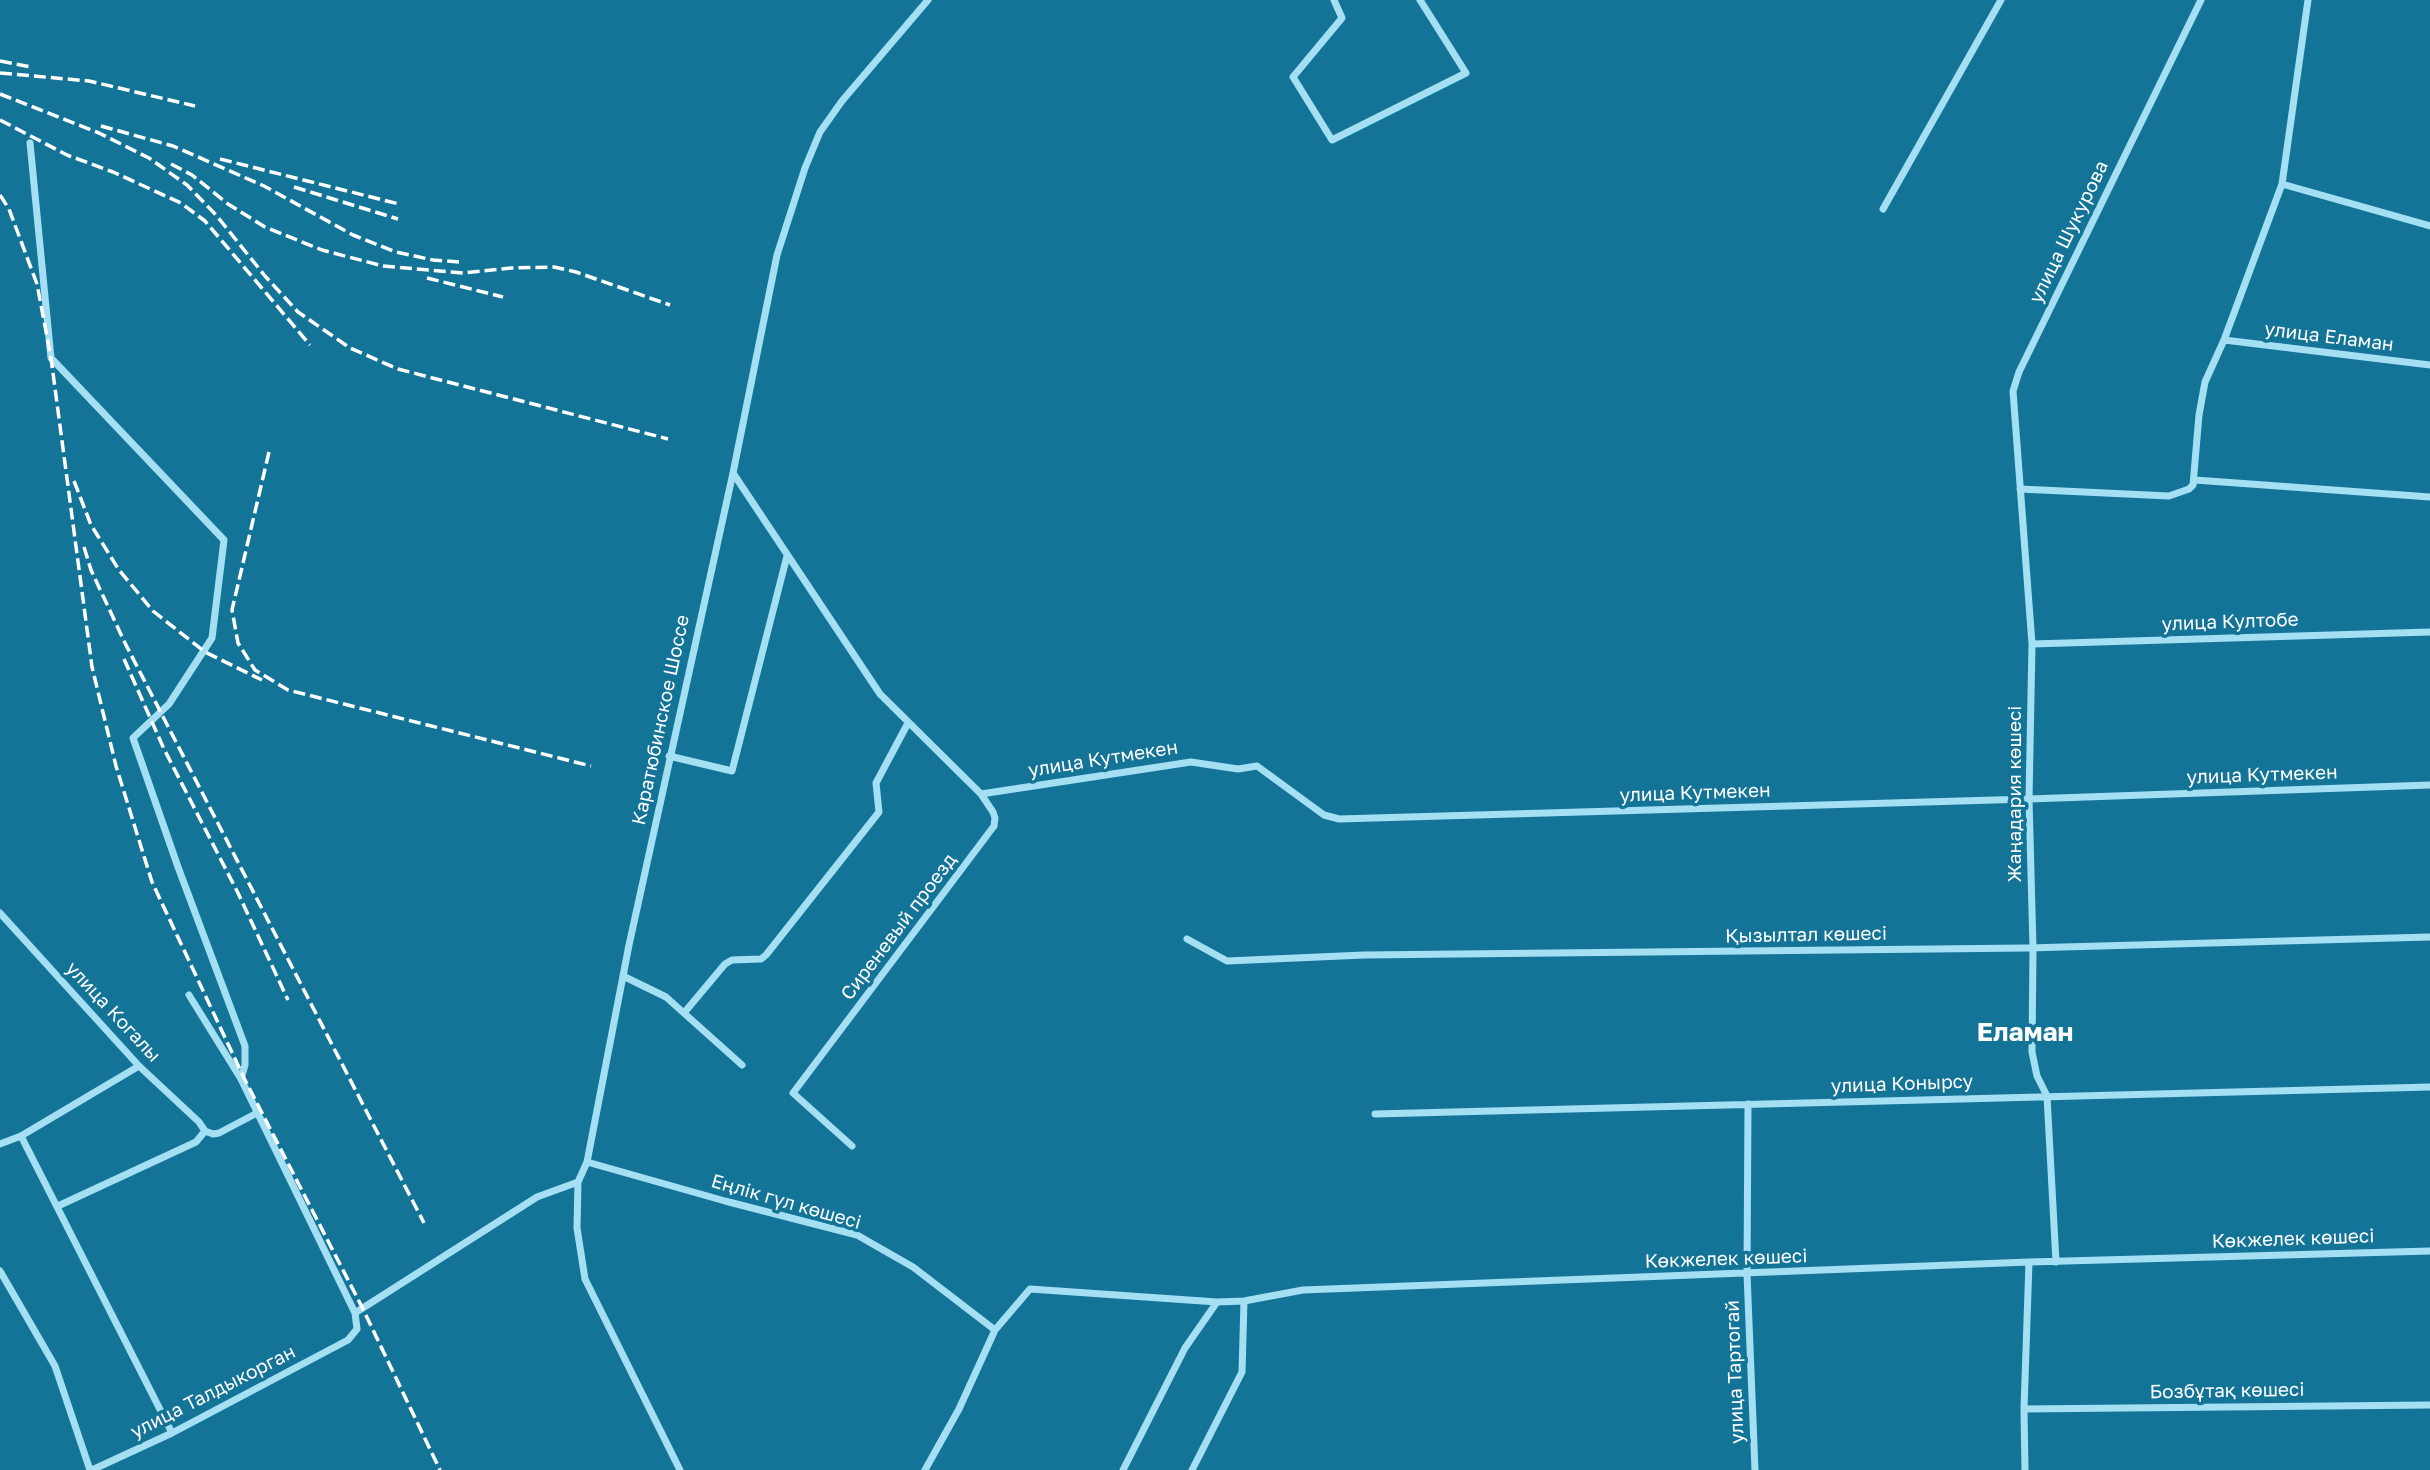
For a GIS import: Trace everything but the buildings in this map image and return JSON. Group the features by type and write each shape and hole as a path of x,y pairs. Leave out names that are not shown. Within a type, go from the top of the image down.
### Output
{"street":[{"name":"Каратюбинское Шоссе","path":"680,1470 585,1279 577,1228 579,1182 587,1162 669,756 733,472 777,255 805,167 820,132 842,101 928,0"},
{"path":"1334,0 1342,18 1293,77 1332,140 1466,73 1420,0"},
{"path":"1883,209 2001,0"},
{"name":"улица Шукурова","path":"2020,489 2012,401 2015,381 2201,0"},
{"path":"2020,489 2169,496 2189,489 2194,480 2199,415 2205,382 2224,340 2282,184 2308,0"},
{"path":"30,143 51,358 225,541 212,638 169,704 134,735 134,741 245,1046 245,1065 241,1079"},
{"path":"2282,184 2430,226"},
{"name":"улица Еламан","path":"2224,340 2430,365"},
{"name":"Сиреневый проезд","path":"733,472 880,694 981,794 993,811 994,825 793,1093 852,1146"},
{"path":"2194,480 2430,497"},
{"name":"Жаңадария көшесі","path":"2020,489 2032,644 2029,799 2033,948 2032,1052 2037,1076 2047,1096 2056,1262"},
{"path":"669,756 732,771 787,556"},
{"name":"улица Култобе","path":"2032,644 2430,632"},
{"path":"684,1013 725,964 732,960 761,959 766,955 879,811 876,783 908,723"},
{"name":"улица Кутмекен","path":"981,794 1191,762 1238,769 1257,766 1324,815 1339,818 2430,785"},
{"name":"улица Когалы","path":"0,913 139,1066 199,1122 205,1131"},
{"name":"Қызылтал көшесі","path":"1187,939 1227,961 1364,955 2033,948 2430,937"},
{"path":"624,976 666,997 742,1065"},
{"path":"190,995 241,1079 355,1313 537,1197 579,1182"},
{"path":"0,1144 20,1136 139,1066"},
{"name":"улица Конырсу","path":"1376,1114 2430,1087"},
{"name":"улица Тартогай","path":"1748,1104 1747,1274 1755,1470"},
{"path":"58,1206 196,1142 205,1131 219,1133 257,1113"},
{"path":"20,1136 172,1433"},
{"name":"Еңлік гүл көшесі","path":"587,1162 737,1205 857,1235 913,1267 995,1330"},
{"name":"Көкжелек көшесі","path":"995,1330 1030,1289 1217,1302 1244,1301 1303,1290 2029,1262 2430,1251"},
{"path":"2025,1470 2024,1409 2029,1262"},
{"path":"0,1271 55,1366 91,1470"},
{"path":"1192,1470 1242,1372 1244,1301"},
{"path":"1123,1470 1185,1348 1217,1302"},
{"name":"улица Талдыкорган","path":"91,1470 172,1433 348,1339 357,1329 355,1313"},
{"path":"925,1470 959,1409 995,1330"},
{"name":"Бозбұтақ көшесі","path":"2024,1409 2430,1405"}],"railway":[{"path":"0,61 31,67"},
{"path":"0,73 89,81 195,106"},
{"path":"0,94 99,133 149,158 187,185 298,312 350,348 398,369 668,439"},
{"path":"0,120 67,155 113,172 181,203 205,221 310,345"},
{"path":"101,126 173,146 264,186 353,235 396,252 433,260 459,262"},
{"path":"220,159 399,204"},
{"path":"171,164 192,175 228,204 265,227 322,250 383,266 463,273 554,267 670,305"},
{"path":"294,187 398,219"},
{"path":"0,195 9,209 37,284 51,358 92,667 116,766 152,882 244,1078 362,1307 440,1470"},
{"path":"427,278 503,297"},
{"path":"269,452 232,610 238,643 255,670 288,690 591,766"},
{"path":"74,481 91,525 119,570 153,611 205,652 262,680"},
{"path":"84,547 91,570 125,643 424,1223"},
{"path":"124,659 164,749 238,893 288,1000"}],"district":[{"name":"Еламан","path":"2025,1033"}]}
